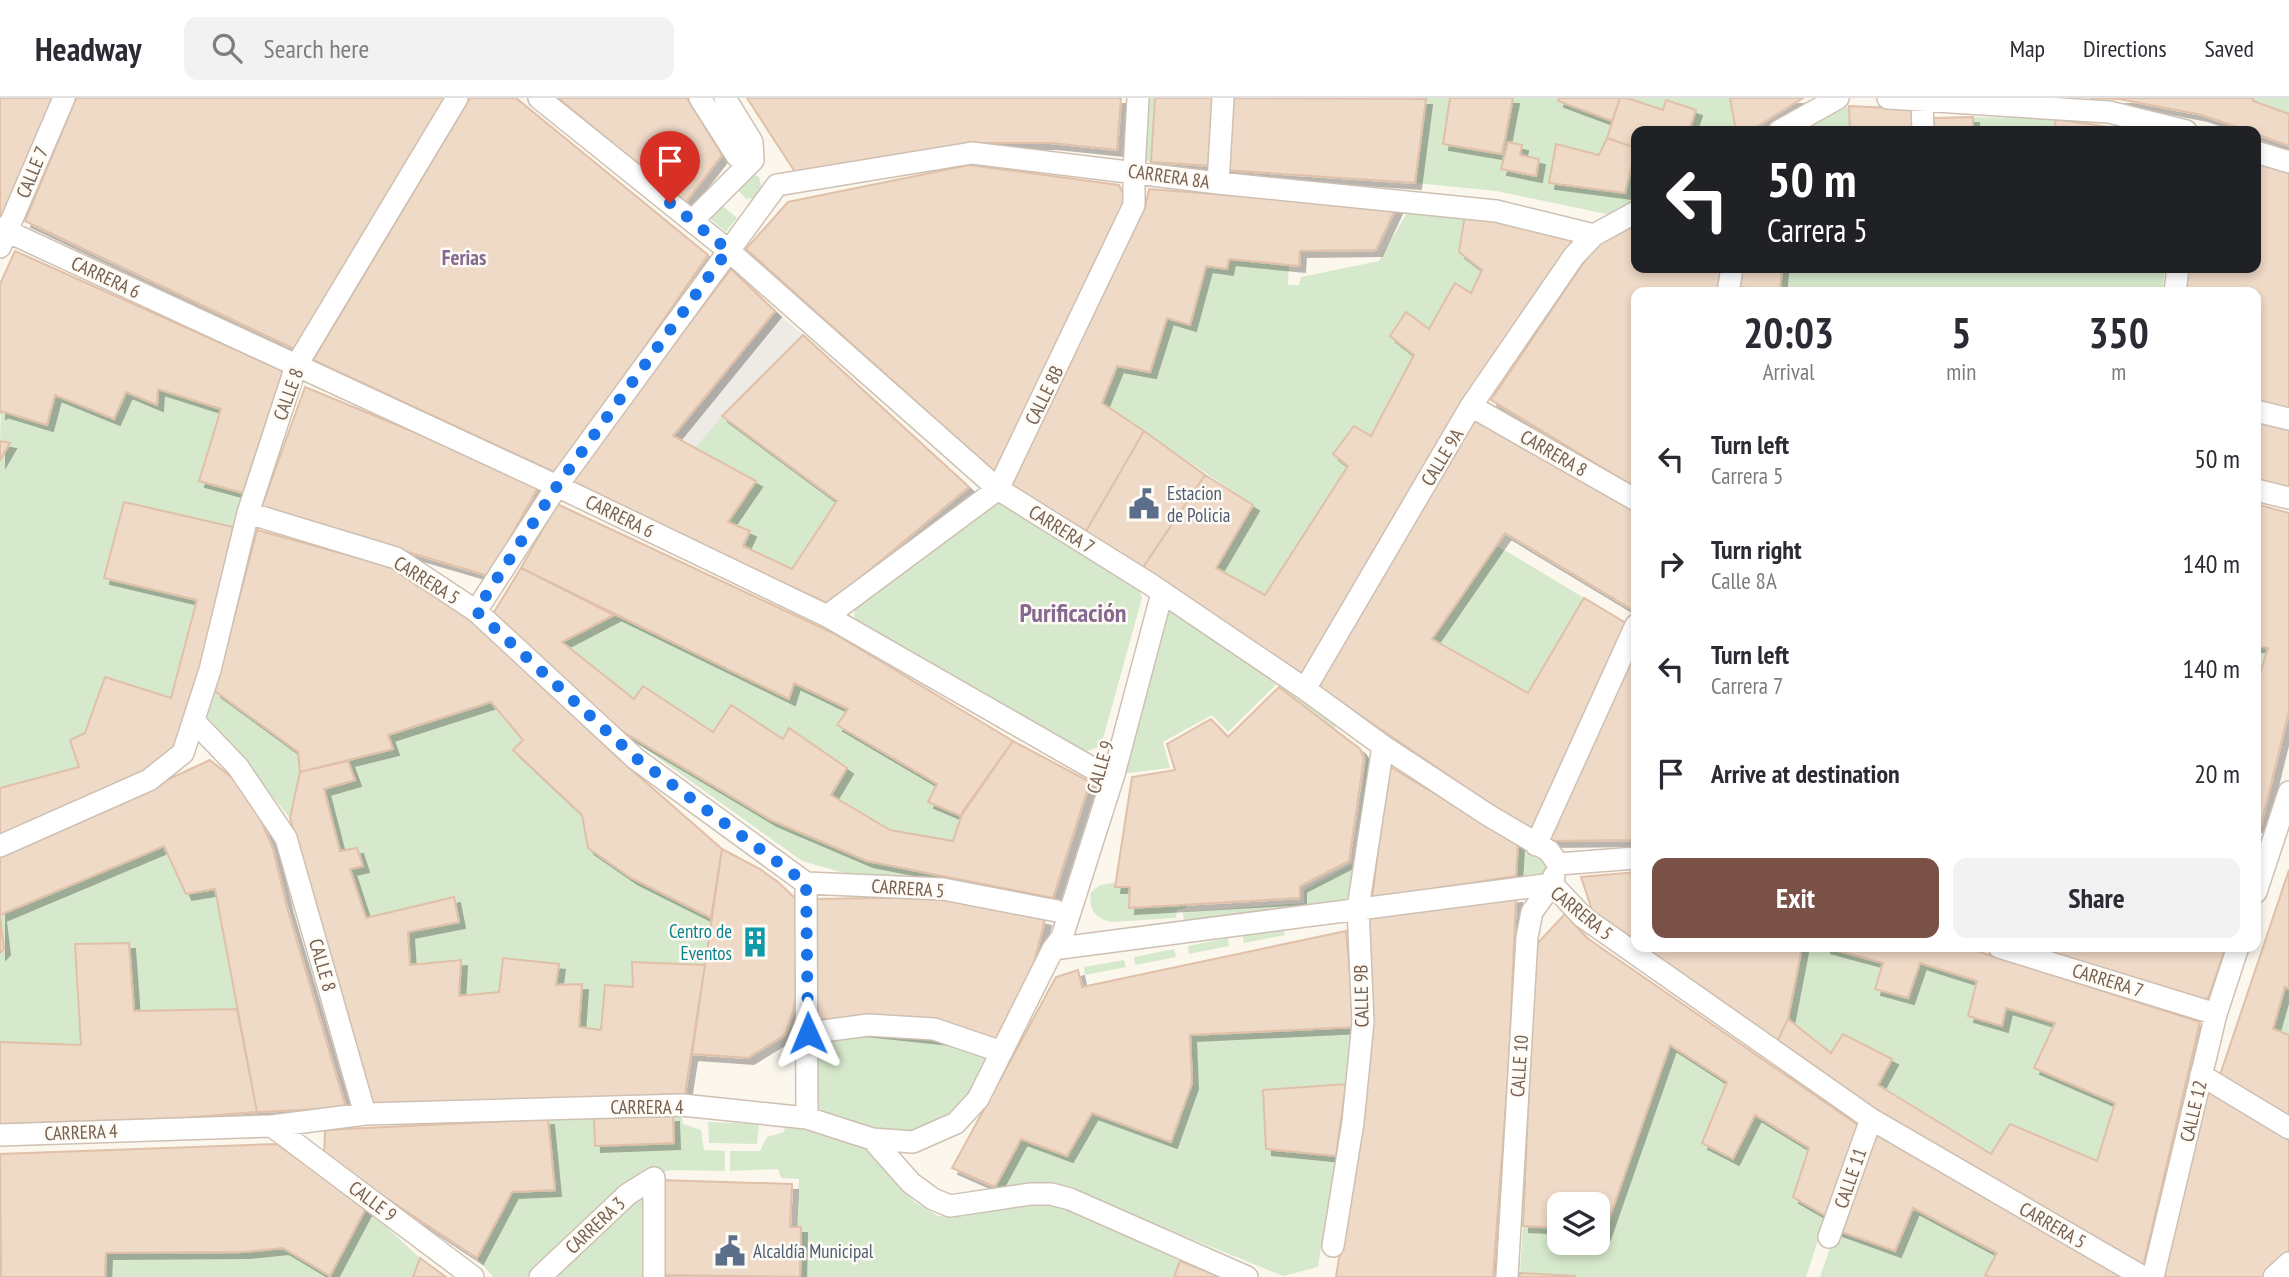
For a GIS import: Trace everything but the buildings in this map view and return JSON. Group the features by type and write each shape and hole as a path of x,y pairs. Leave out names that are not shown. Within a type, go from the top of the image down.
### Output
{"street":[{"name":"CALLE 7","path":"2,235 64,98"},
{"name":"CALLE 8","path":"0,846 149,780 183,753 210,670 248,513 296,366 457,98"},
{"name":"CARRERA 7","path":"539,98 728,250 999,489 1156,589 1305,689 1382,746 1549,851 1555,874"},
{"path":"476,611 557,486 777,185 753,160 737,156 700,98"},
{"path":"692,221 753,160 752,142 725,98"},
{"name":"CALLE 8B","path":"827,616 999,489 1134,205 1139,98"},
{"path":"1218,183 1223,98"},
{"path":"1788,126 1838,98"},
{"path":"1888,98 2109,112 2166,126"},
{"path":"1922,102 1923,126"},
{"name":"CARRERA 8A","path":"777,185 972,153 1218,183 1496,211 1594,235"},
{"path":"2261,154 2289,162"},
{"name":"CALLE 9A","path":"1305,689 1471,406 1574,256 1594,235 1631,215"},
{"name":"CARRERA 6","path":"2,235 557,486 827,616 1106,773"},
{"name":"CARRERA 8","path":"1471,406 1631,497"},
{"path":"2261,412 2289,419"},
{"path":"2261,491 2289,498"},
{"name":"CARRERA 5","path":"248,513 396,558 476,611 636,758 806,883 943,889 1057,911"},
{"name":"CALLE 9","path":"872,1139 913,1142 956,1123 978,1099 1053,948 1062,937 1156,589"},
{"path":"1536,845 1631,636"},
{"name":"CALLE 8","path":"194,721 238,766 286,838 365,1114"},
{"name":"CALLE 9B","path":"1333,1246 1353,1122 1363,1022 1358,908 1382,746"},
{"name":"CALLE 9","path":"1053,948 1049,934 1106,773"},
{"path":"2261,859 2265,833 2289,792"},
{"path":"1555,874 1631,859"},
{"name":"CARRERA 5","path":"1053,948 1358,908 1555,874 1583,917 1631,951"},
{"name":"CALLE 10","path":"1507,1277 1527,937 1532,912 1555,874"},
{"path":"806,883 807,1118"},
{"name":"CARRERA 5","path":"1633,952 1871,1119 2143,1277"},
{"name":"CARRERA 7","path":"2015,952 2216,1014"},
{"name":"CALLE 12","path":"2153,1277 2216,1014 2236,952"},
{"path":"808,1033 868,1025 934,1029 1002,1052"},
{"path":"2201,1075 2289,1128"},
{"name":"CARRERA 4","path":"0,1135 272,1126 365,1114 682,1105 807,1118 872,1139 911,1182 933,1199 950,1206 1031,1194 1051,1194 1070,1199 1247,1277"},
{"name":"CALLE 11","path":"1829,1237 1871,1119"},
{"name":"CALLE 9","path":"272,1126 473,1277"},
{"name":"CARRERA 3","path":"540,1277 628,1194 654,1178 654,1277"},
{"path":"2274,1277 2289,1263"}],"shaded area":[{"path":"775,311 803,335 722,416 695,448 673,436"}],"green space":[{"path":"1147,98 1155,98 1151,162 1142,161"},
{"path":"1427,98 1730,98 1735,126 1631,126 1631,203 1611,215 1496,191 1415,183"},
{"path":"2253,98 2289,98 2289,114 2253,101"},
{"path":"1849,106 1850,126 1811,126"},
{"path":"1973,117 2056,119 2055,126 1973,126"},
{"path":"752,173 759,177 762,189 755,198 746,199 737,189"},
{"path":"718,202 737,218 726,232 707,216"},
{"path":"1409,209 1465,215 1459,252 1482,270 1471,293 1455,284 1429,329 1406,313 1391,336 1414,355 1371,436 1354,426 1333,454 1348,466 1265,595 1216,568 1253,505 1102,403 1117,366 1150,371 1167,318 1206,266 1227,269 1229,259 1289,265 1288,285 1299,285 1301,277 1379,261"},
{"path":"1782,273 2164,273 2163,287 1780,287"},
{"path":"158,389 221,409 199,480 243,493 233,527 125,502 105,578 197,600 171,698 105,677 85,733 79,767 0,788 0,460 9,444 0,441 1,411 47,425 55,395 114,419 126,392 156,404"},
{"path":"722,416 837,501 792,569 743,546 749,531 728,522 756,481 695,448"},
{"path":"993,500 1006,504 1136,581 1142,598 1101,746 1085,752 855,626 854,605"},
{"path":"1496,545 1584,598 1528,693 1432,639"},
{"path":"1164,605 1284,677 1228,732 1212,715 1163,742 1170,768 1121,774"},
{"path":"614,615 789,699 794,683 848,709 838,725 937,784 928,802 961,816 953,841 890,830 831,795 847,768 789,728 783,739 732,706 713,732 643,686 634,699 562,642"},
{"path":"2261,647 2268,648 2261,671"},
{"path":"1285,680 1340,719 1334,729 1279,687"},
{"path":"215,691 298,752 300,772 290,818 205,714"},
{"path":"491,702 523,740 514,751 582,815 588,848 631,878 711,918 705,965 632,962 633,987 605,986 601,1030 579,1027 582,984 556,985 559,965 499,992 459,996 461,960 410,965 408,932 459,922 454,898 366,918 350,869 362,866 357,848 340,851 324,789 348,761 393,749 388,735"},
{"path":"615,727 956,879 862,878 802,861"},
{"path":"1367,756 1380,763 1364,859 1354,858"},
{"path":"1518,844 1546,854 1545,873 1516,876"},
{"path":"164,846 186,894 215,889 237,1009 134,1011 128,943 75,944 81,1045 0,1042 0,953 4,949 0,915"},
{"path":"1353,860 1364,862 1357,904 1184,922 1183,912 1304,903 1304,890 1353,863"},
{"path":"1116,883 1116,887 1130,887 1129,907 1186,904 1186,908 1177,910 1176,918 1106,921 1094,912 1091,892 1100,885"},
{"path":"1283,928 1285,935 1244,943 1242,935"},
{"path":"1228,938 1229,946 1189,954 1188,946"},
{"path":"1174,949 1176,957 1135,965 1134,957"},
{"path":"1801,952 1842,952 1883,963 1875,989 1908,998 1920,963 1977,981 2001,1026 2006,1008 2055,1023 2034,1068 2115,1103 2097,1161 2010,1124 1991,1154 1878,1085 1892,1059 1844,1035 1831,1053 1788,1019"},
{"path":"1124,960 1126,967 1085,975 1084,967"},
{"path":"2285,987 2289,989 2289,1035 2273,1029"},
{"path":"1355,1027 1346,1084 1263,1090 1267,1149 1336,1156 1318,1267 1283,1276 1047,1182 995,1187 1021,1139 1067,1156 1092,1113 1171,1142 1192,1083 1190,1035"},
{"path":"934,1034 992,1055 971,1095 950,1118 922,1133 879,1129 817,1111 816,1036"},
{"path":"1670,1045 1727,1082 1702,1143 1733,1159 1755,1115 1809,1148 1793,1197 1826,1216 1806,1277 1575,1277 1520,1273 1523,1226 1547,1227 1547,1255 1610,1255 1610,1217"},
{"path":"673,1116 682,1116 683,1124 701,1130 704,1150 725,1151 725,1171 670,1170 648,1176 534,1277 493,1277 477,1258 512,1192 555,1190 548,1119 594,1118 595,1146 673,1143"},
{"path":"786,1121 869,1147 914,1202 938,1216 952,1217 1033,1202 1065,1205 1135,1235 1180,1261 1174,1277 800,1277 801,1228 797,1227 799,1179 781,1178 778,1169 730,1171 730,1151 760,1151 767,1137 784,1132"},
{"path":"708,1122 759,1124 757,1144 709,1143"},
{"path":"650,1187 650,1277 548,1277"},
{"path":"366,1208 420,1258 413,1277 105,1277 106,1253 193,1253 283,1248 330,1276"},
{"path":"1913,1208 1997,1253 1985,1274 1990,1277 1820,1277 1836,1230 1895,1251"}],"place":[{"name":"Estacion de Policia","path":"1144,504"},
{"name":"Centro de Eventos","path":"755,942"},
{"name":"Alcaldía Municipal","path":"730,1251"}],"district":[{"name":"Ferias","path":"464,257"},
{"name":"Purificación","path":"1073,612"}],"route":[{"path":"670,203 728,250 557,486 476,611 636,758 806,883 808,1033"}]}
